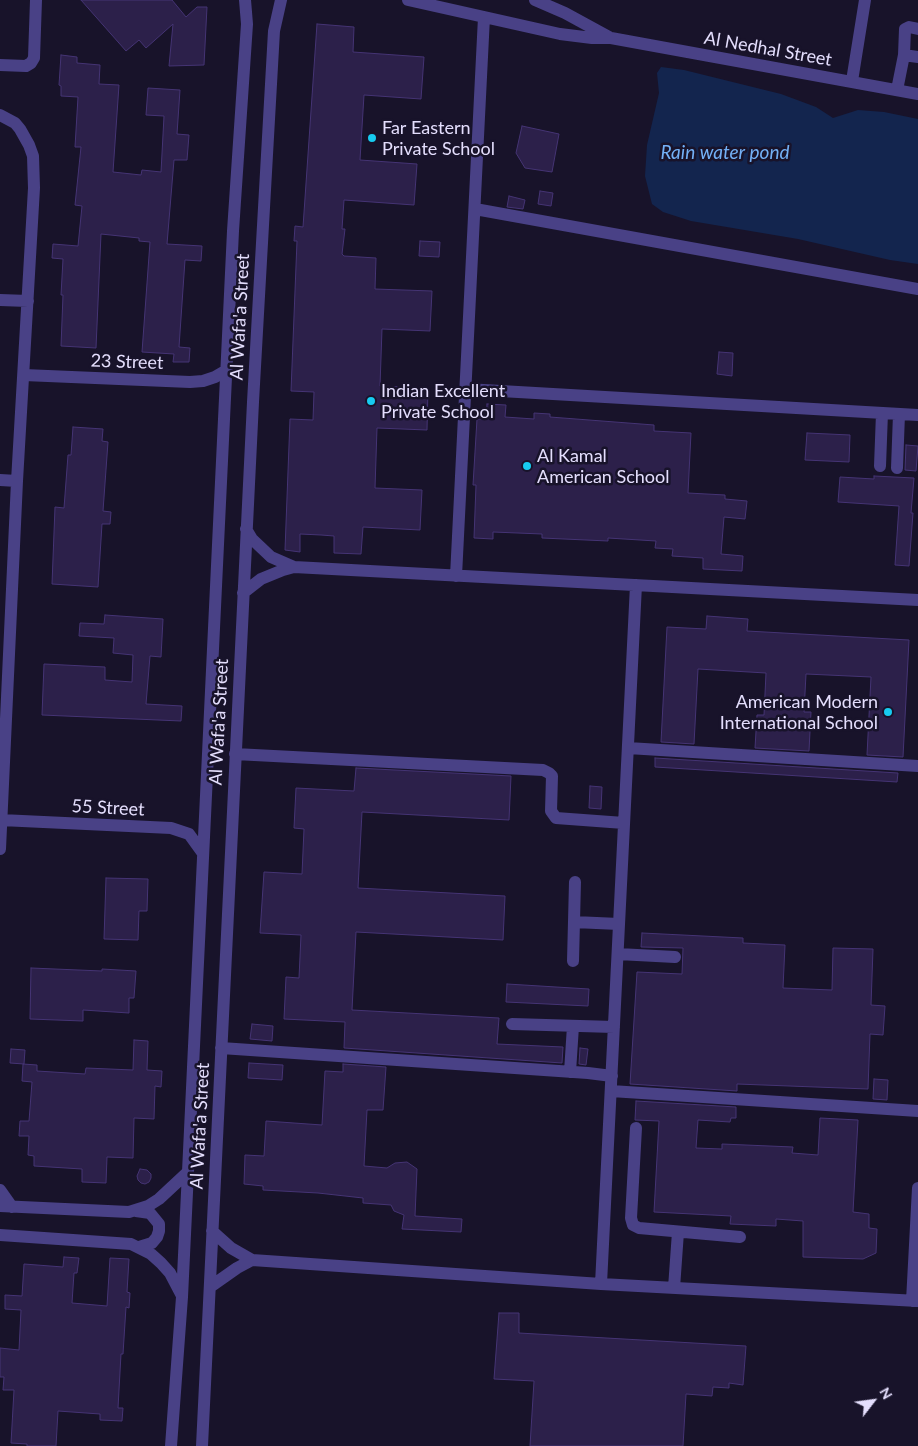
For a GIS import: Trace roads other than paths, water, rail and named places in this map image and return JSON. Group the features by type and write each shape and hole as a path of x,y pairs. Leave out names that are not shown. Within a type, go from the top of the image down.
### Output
{"street":[{"path":"0,65 26,66 34,58 36,0"},
{"name":"Al Wafa'a Street","path":"172,1446 182,1297 202,852 246,0"},
{"path":"267,0 281,0"},
{"name":"Al Wafa'a Street","path":"202,1446 246,529 274,31 281,0"},
{"name":"Al Nedhal Street","path":"408,0 560,34 611,38 918,94"},
{"name":"Al Nedhal Street","path":"536,0 565,13 611,38"},
{"path":"852,81 865,0"},
{"path":"456,576 484,17"},
{"path":"897,90 904,55 905,29 909,27 918,29"},
{"path":"904,55 918,57"},
{"path":"0,108 20,116 33,133 37,142 38,155 34,188 17,481 6,608 0,849"},
{"path":"0,115 15,123 29,145 33,161 34,188"},
{"path":"475,209 918,289"},
{"path":"0,300 28,301"},
{"name":"23 Street","path":"24,375 190,382 203,381 215,377 226,370"},
{"path":"466,389 918,415"},
{"path":"880,466 882,413"},
{"path":"897,468 899,414"},
{"path":"0,480 17,481"},
{"path":"246,529 257,544 271,557 294,567 918,600"},
{"path":"243,593 267,576 294,567"},
{"path":"601,1284 636,585"},
{"path":"628,748 918,766"},
{"path":"235,754 543,770 552,776 551,811 556,818 624,823"},
{"name":"55 Street","path":"1,820 171,828 189,834 202,852"},
{"path":"573,961 575,882"},
{"path":"574,922 619,924"},
{"path":"618,954 675,957"},
{"path":"512,1024 614,1027"},
{"path":"570,1072 573,1026"},
{"path":"222,1048 612,1076"},
{"path":"611,1091 918,1110"},
{"path":"636,1128 631,1221 633,1225 639,1228 740,1237"},
{"path":"136,1211 159,1199 188,1172"},
{"path":"212,1231 231,1248 252,1260 601,1284 915,1301 918,1188"},
{"path":"0,1190 6,1206 150,1213 158,1224 159,1231 152,1243 140,1247"},
{"path":"674,1288 678,1232"},
{"path":"0,1245 5,1236 120,1242 140,1247 162,1263 170,1273 182,1297"},
{"path":"210,1286 252,1260"}],"water":[{"name":"Rain water pond","path":"661,67 684,70 781,94 816,107 833,118 858,110 884,112 918,119 918,264 890,260 798,239 691,221 663,212 652,204 645,176 647,145 659,93 657,73"}],"place":[{"name":"Far Eastern Private School","path":"372,138"},
{"name":"Indian Excellent Private School","path":"371,401"},
{"name":"Al Kamal American School","path":"527,466"},
{"name":"American Modern International School","path":"888,712"}]}
